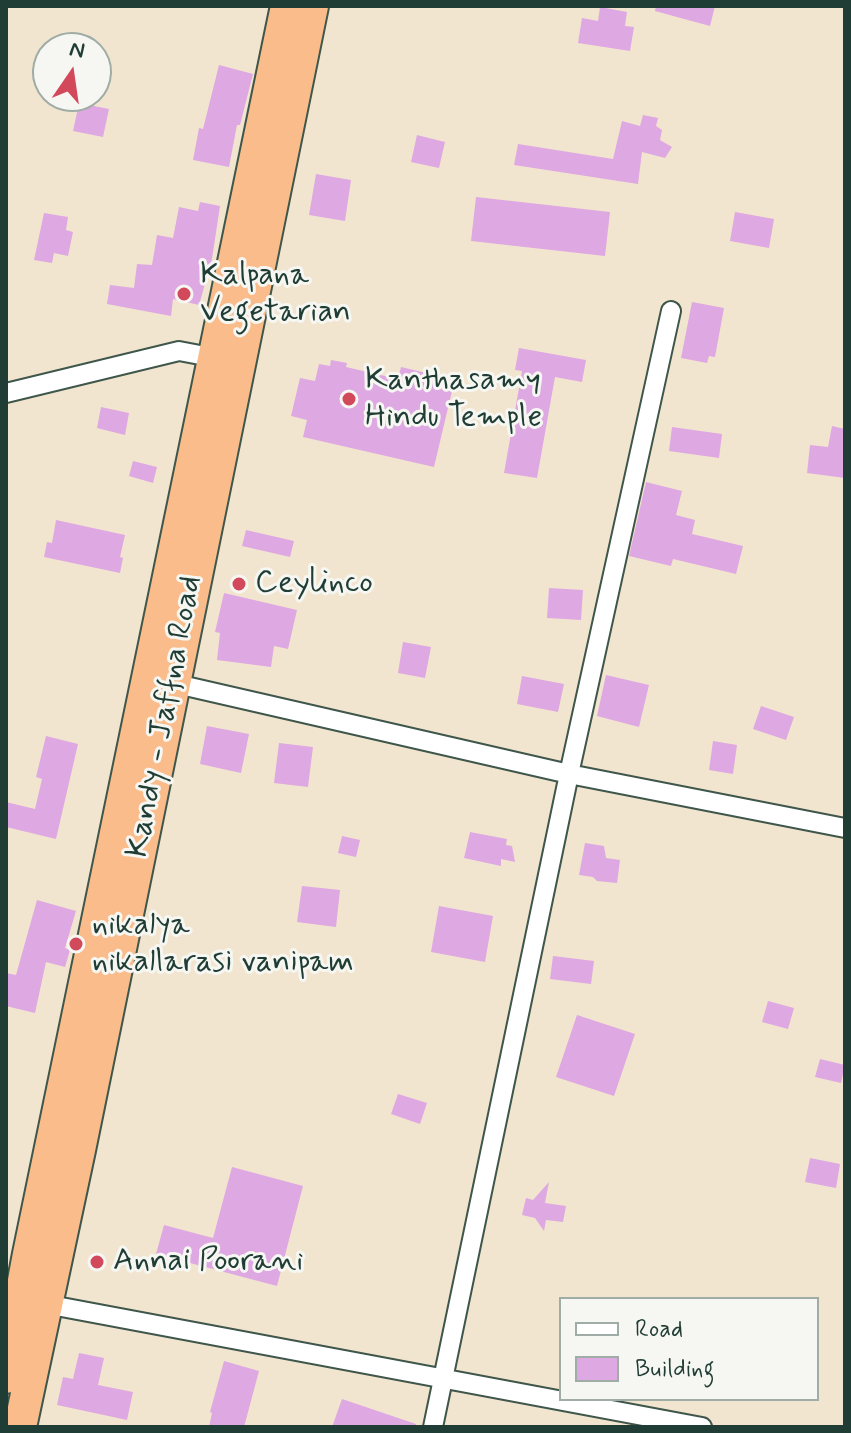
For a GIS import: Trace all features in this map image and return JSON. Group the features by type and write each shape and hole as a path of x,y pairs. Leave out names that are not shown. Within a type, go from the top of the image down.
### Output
{"highway":[{"name":"Kandy - Jaffna Road","path":"6,1377 33,1302 79,1150 161,680 226,360 287,6"},
{"name":"Kandy - Jaffna Road","path":"226,360 312,6"},
{"name":"Kandy - Jaffna Road","path":"20,1427 33,1302 18,1251 161,680"}],"street":[{"path":"433,1427 569,774 671,311"},
{"path":"6,393 179,351 226,360"},
{"path":"161,680 569,774 845,828"},
{"path":"33,1302 559,1400"},
{"path":"562,1401 702,1427"}],"building":[{"path":"656,6 715,6 710,26 655,11"},
{"path":"600,7 627,12 625,26 634,27 630,51 578,43 582,18 598,21"},
{"path":"219,65 253,74 240,125 237,125 229,167 193,160 199,128 203,129"},
{"path":"77,112 108,112 103,137 73,131"},
{"path":"643,115 658,118 656,126 662,130 660,140 672,147 665,158 642,152 638,184 514,165 518,144 613,159 622,121 640,126"},
{"path":"417,135 445,142 439,168 411,162"},
{"path":"316,174 351,180 345,221 309,215"},
{"path":"476,197 610,212 605,256 471,241"},
{"path":"200,202 220,206 212,259 199,305 173,299 171,316 107,304 110,285 134,288 137,264 152,265 157,235 173,238 179,207 198,211"},
{"path":"735,212 774,219 769,248 730,241"},
{"path":"44,213 68,217 66,230 73,232 68,256 54,253 52,263 34,260"},
{"path":"692,302 724,308 715,357 709,356 707,363 681,358"},
{"path":"519,348 586,360 582,382 555,377 537,478 504,473 522,371 515,370"},
{"path":"331,360 347,363 346,367 398,379 401,367 443,377 440,389 452,391 434,467 303,437 307,420 291,416 300,378 315,381 319,364 330,366"},
{"path":"101,407 129,413 125,435 97,428"},
{"path":"832,426 845,429 845,478 807,473 810,445 828,447"},
{"path":"672,427 722,434 719,458 669,451"},
{"path":"133,461 157,467 153,483 129,476"},
{"path":"646,482 682,491 676,515 695,520 692,534 743,546 736,574 673,559 671,566 629,556"},
{"path":"56,520 125,535 120,573 44,557 47,542 52,543"},
{"path":"246,530 294,541 290,557 242,546"},
{"path":"549,588 583,590 581,620 547,618"},
{"path":"224,593 297,610 288,649 274,646 271,667 217,660 220,633 215,632"},
{"path":"403,642 431,647 425,678 398,673"},
{"path":"606,675 649,685 639,727 597,716"},
{"path":"522,676 564,684 558,712 517,704"},
{"path":"761,706 794,717 786,740 753,729"},
{"path":"207,726 249,734 241,773 200,764"},
{"path":"46,736 78,744 56,839 6,827 6,802 35,809 42,779 36,777"},
{"path":"713,741 737,745 733,774 709,770"},
{"path":"279,743 313,747 308,787 274,783"},
{"path":"470,832 507,839 506,845 512,846 515,862 501,859 501,866 464,858"},
{"path":"342,836 360,840 356,857 338,853"},
{"path":"585,843 604,846 606,858 620,860 617,883 579,875"},
{"path":"302,886 340,890 336,927 297,922"},
{"path":"37,900 76,911 65,948 70,950 65,967 46,962 35,1013 6,1006 6,973 16,975"},
{"path":"439,906 493,916 485,962 431,952"},
{"path":"553,956 594,961 591,984 550,979"},
{"path":"768,1001 794,1008 788,1029 762,1022"},
{"path":"577,1015 635,1034 614,1096 556,1077"},
{"path":"820,1059 845,1065 841,1083 815,1077"},
{"path":"398,1094 427,1103 420,1124 391,1114"},
{"path":"810,1158 840,1164 836,1188 805,1182"},
{"path":"232,1167 303,1186 277,1286 156,1254 164,1225 213,1238"},
{"path":"549,1182 545,1203 566,1206 563,1222 546,1220 544,1231 535,1218 522,1215 526,1198 533,1200"},
{"path":"79,1353 104,1358 98,1385 133,1392 127,1420 57,1405 63,1377 73,1379"},
{"path":"224,1361 259,1371 244,1427 209,1427"},
{"path":"342,1399 416,1424 415,1427 332,1427"}],"place":[{"name":"Kalpana Vegetarian","path":"184,294"},
{"name":"Kanthasamy Hindu Temple","path":"349,399"},
{"name":"Ceylinco","path":"239,584"},
{"name":"nikalya nikallarasi vanipam","path":"76,944"},
{"name":"Annai Poorani","path":"97,1262"}]}
